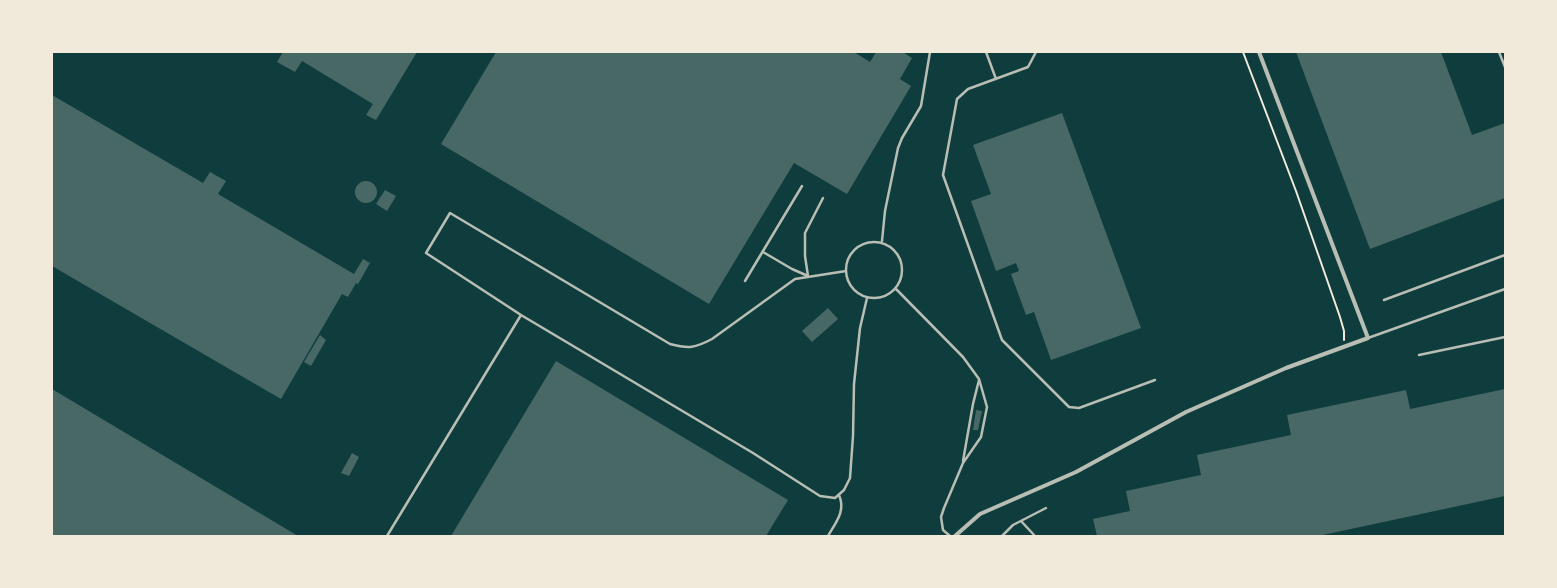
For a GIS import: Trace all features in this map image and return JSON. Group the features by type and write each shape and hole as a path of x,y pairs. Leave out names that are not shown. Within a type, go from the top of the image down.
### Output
{"street":[{"path":"955,536 980,514 1076,472 1186,412 1286,368 1368,338 1259,52"}],"lane":[{"path":"882,241 885,211 898,148 920,106 930,52"},
{"path":"986,52 996,79"},
{"path":"1036,52 1028,67 968,89 957,99 943,175 1002,340 1069,407 1079,408 1156,380"},
{"path":"1499,52 1505,67"},
{"path":"745,281 802,186"},
{"path":"808,276 804,256 805,232 823,198"},
{"path":"846,271 795,279 712,339 698,347 686,348 670,344 450,213 426,253 521,315 753,453 820,496 835,498 844,490 850,478 854,384 860,328 867,298"},
{"path":"882,241 893,248 899,255 903,264 903,274 896,289 886,296 867,298 853,288 848,280 846,271 849,257 858,246 866,242 882,241"},
{"path":"763,252 792,269 808,276"},
{"path":"1384,300 1505,255"},
{"path":"896,289 963,357 979,379 987,406 982,437 963,462"},
{"path":"1368,338 1505,289"},
{"path":"387,536 521,315"},
{"path":"1419,355 1505,337"},
{"path":"950,536 943,530 942,517 963,462 979,379"},
{"path":"828,536 841,512 843,503 840,495"},
{"path":"1002,536 1013,525 1046,508"},
{"path":"1021,521 1035,536"}],"path":[{"path":"1244,52 1296,191 1338,310 1344,331 1345,347"}],"building":[{"path":"283,52 417,52 376,120 366,115 373,104 302,61 295,72 277,62"},
{"path":"496,52 854,52 870,62 876,52 903,52 912,58 900,79 911,86 847,194 794,163 709,304 441,144"},
{"path":"1296,52 1441,52 1472,135 1505,123 1505,198 1370,249"},
{"path":"52,95 203,183 210,172 226,181 218,194 354,274 363,259 370,263 358,284 356,283 348,297 342,294 281,399 52,266"},
{"path":"1062,113 1141,328 1051,360 1034,312 1026,315 1011,274 1019,271 1016,263 996,271 971,201 991,194 973,145"},
{"path":"366,181 374,184 377,192 374,200 366,203 358,200 355,192 358,184"},
{"path":"385,190 396,196 387,211 376,204"},
{"path":"828,308 838,319 812,342 802,331"},
{"path":"320,335 326,340 311,366 304,362"},
{"path":"556,361 788,500 766,536 451,536"},
{"path":"52,389 298,536 52,536"},
{"path":"1505,389 1505,496 1318,536 1097,536 1093,519 1130,511 1126,491 1201,475 1197,455 1291,435 1287,415 1406,390 1410,409"},
{"path":"976,410 982,411 978,430 973,430"},
{"path":"352,453 359,457 349,476 341,473"}]}
